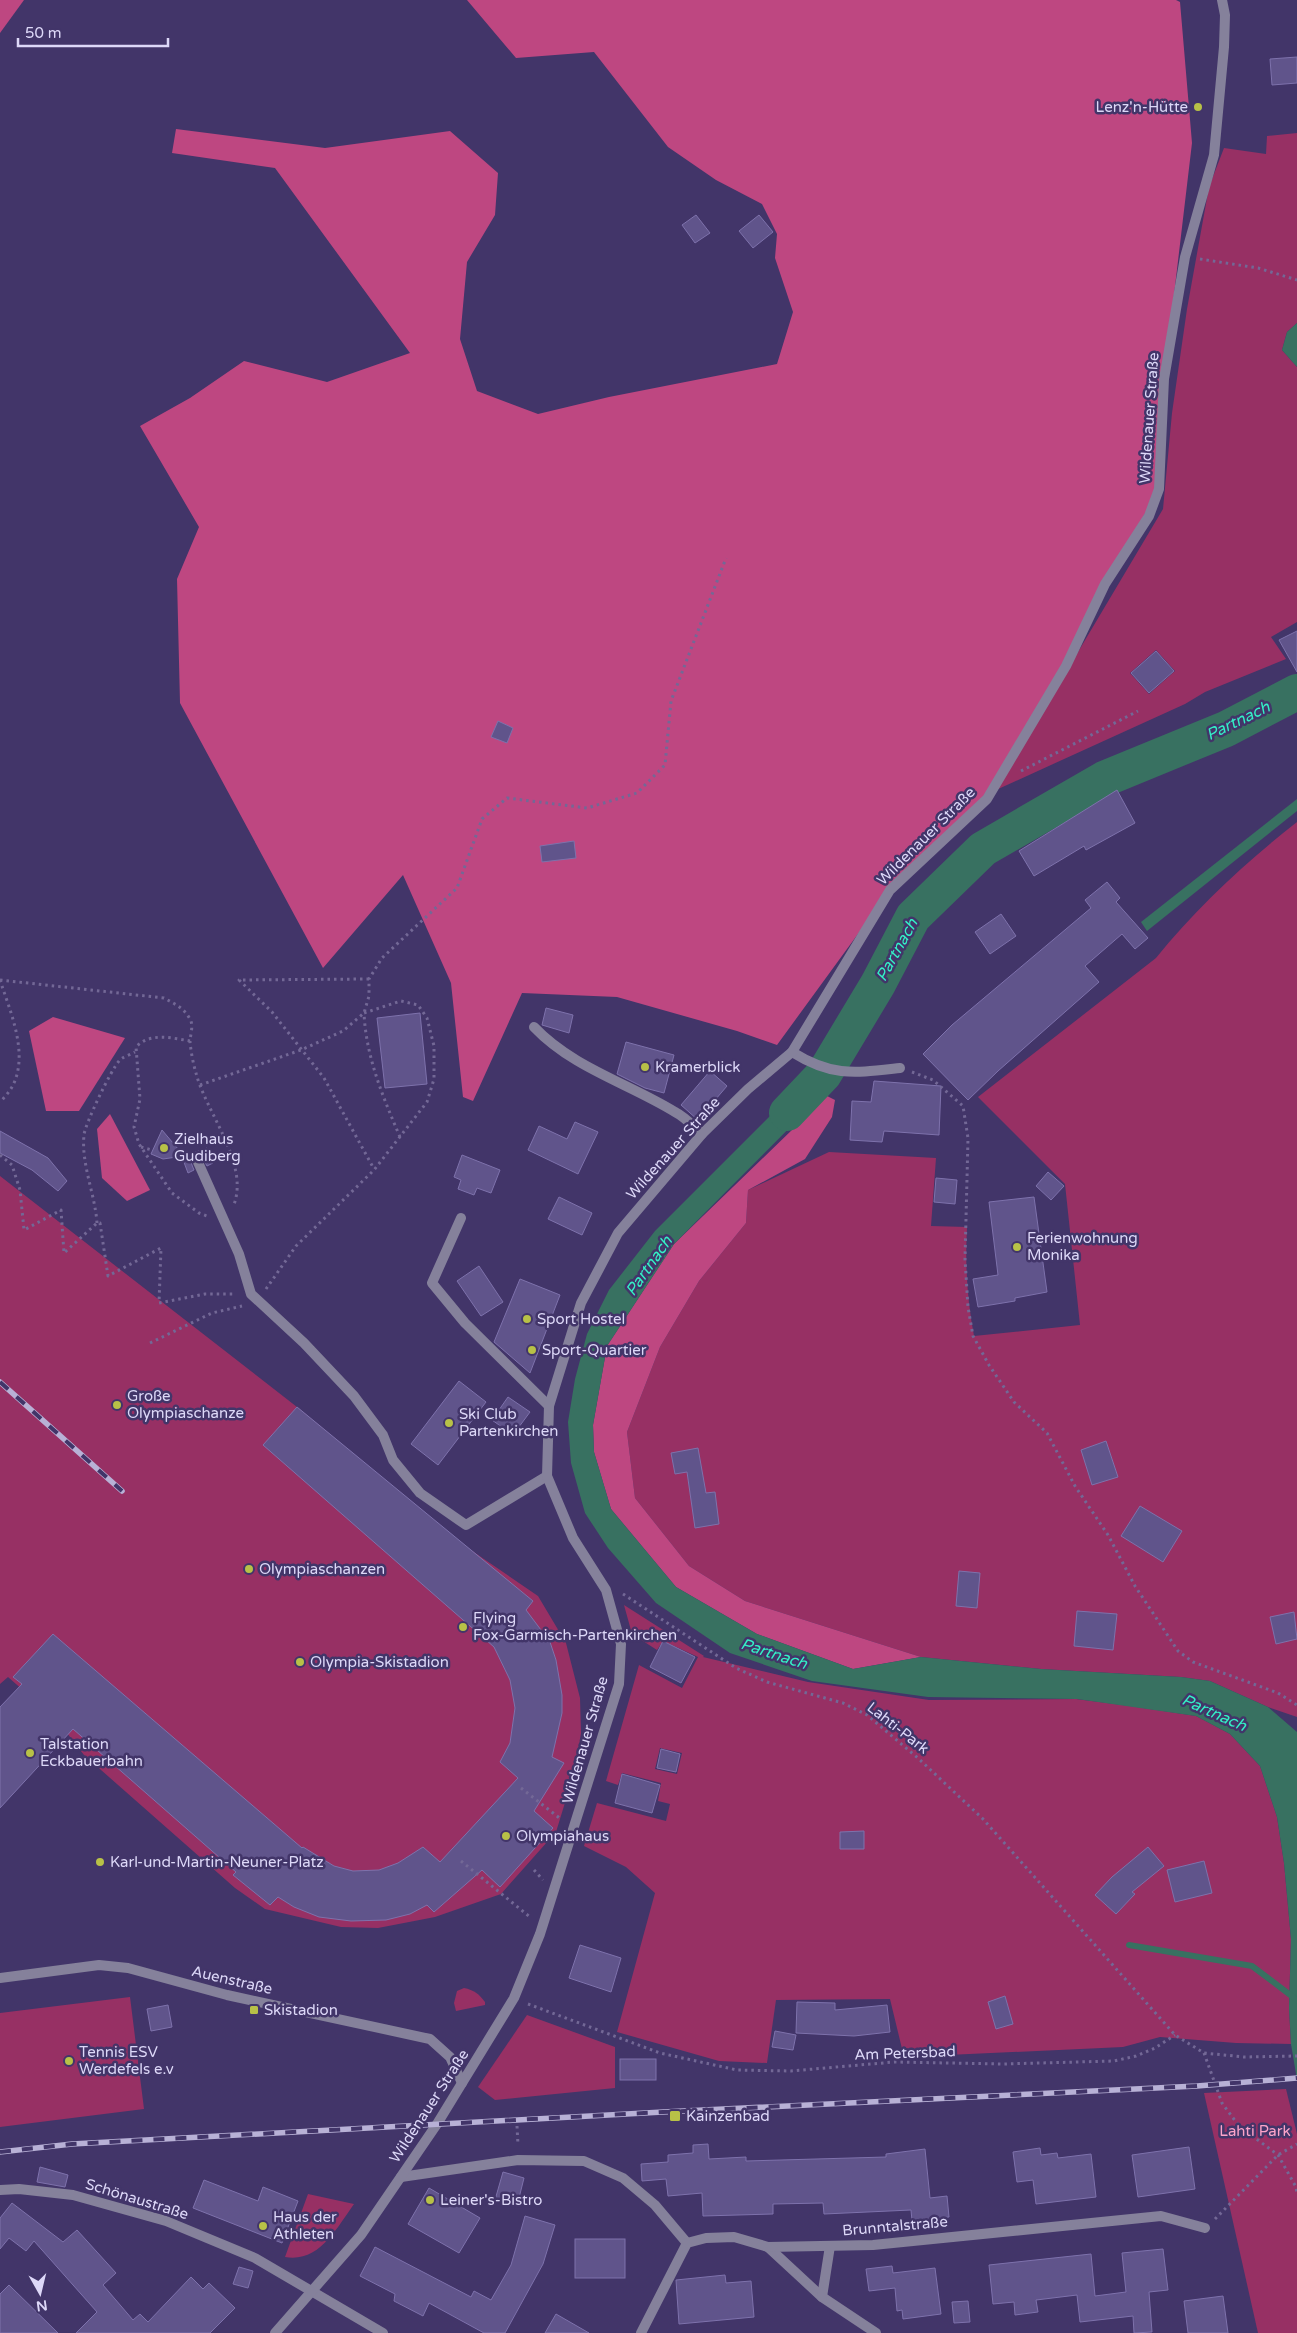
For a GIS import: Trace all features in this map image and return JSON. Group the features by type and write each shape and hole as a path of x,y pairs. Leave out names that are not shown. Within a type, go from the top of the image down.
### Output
{"street":[{"name":"Wildenauer Straße","path":"275,2333 361,2235 437,2124 514,1998 542,1927 575,1829 619,1684 621,1644 606,1590 573,1538 547,1476 548,1406 581,1303 618,1233 702,1134 748,1089 792,1052 890,890 986,799 1066,666 1105,584 1149,516 1159,490 1164,379 1185,257 1214,155 1224,47 1225,15 1222,0"},
{"path":"534,1027 550,1043 583,1064 676,1112 702,1134"},
{"path":"792,1052 813,1065 853,1074 900,1068"},
{"path":"197,1160 239,1254 254,1298 304,1343 354,1396 382,1435 393,1460 420,1493 466,1526 547,1476"},
{"path":"461,1218 432,1283 465,1323 548,1406"},
{"name":"Auenstraße","path":"0,1978 99,1965 128,1968 299,2016 430,2039 450,2057 462,2083"},
{"path":"401,2177 518,2160 584,2161 623,2178 655,2205 687,2243 641,2333"},
{"name":"Schönaustraße","path":"0,2190 19,2189 73,2195 166,2221 255,2258 383,2333"},
{"name":"Brunntalstraße","path":"687,2243 706,2238 734,2237 768,2247 873,2245 1161,2216 1205,2228"},
{"path":"822,2297 830,2246"},
{"path":"768,2247 822,2297 876,2333"}],"path":[{"path":"1185,257 1258,268 1297,280"},
{"path":"400,1136 377,1084 365,1030 364,1013 369,996 369,979 382,958 457,888 482,819 507,798 588,808 637,793 665,765 671,700 726,558"},
{"path":"1020,772 1138,711"},
{"path":"369,979 238,980 272,1012 324,1078 374,1170"},
{"path":"0,1102 14,1084 20,1062 14,1026 0,980 164,998 182,1008 192,1021 190,1041 196,1073 211,1114 229,1148 236,1178 237,1198 226,1224 199,1213 172,1193 143,1147 134,1127 140,1099 136,1047 142,1040 164,1037 190,1041"},
{"path":"150,1343 212,1313 254,1298 296,1246 374,1170 427,1102 434,1079 434,1046 427,1018 418,1005 401,1001 364,1013 343,1031 302,1050 200,1084"},
{"path":"136,1052 120,1059 110,1074 84,1134 88,1179 96,1201 97,1223 100,1224 108,1276 161,1248 159,1303 206,1294 254,1298"},
{"path":"900,1068 933,1080 963,1106 968,1138 965,1259 968,1306 974,1336 989,1365 1014,1402 1047,1433 1075,1486 1108,1535 1135,1586 1178,1651 1193,1662 1278,1693 1297,1705"},
{"path":"143,1147 152,1150"},
{"path":"0,1155 12,1165 20,1190 24,1230 61,1210 64,1254 97,1223"},
{"name":"Lahti-Park","path":"606,1590 620,1592 736,1668 767,1682 843,1704 867,1715 920,1759 983,1819 1098,1946 1175,2035"},
{"path":"521,1788 575,1829"},
{"path":"461,1860 542,1927"},
{"name":"Am Petersbad","path":"514,1998 660,2053 737,2070 790,2071 894,2062 1003,2064 1114,2061 1149,2050 1175,2035"},
{"path":"1175,2035 1204,2053 1244,2058 1297,2056"},
{"path":"1204,2053 1222,2103 1238,2126 1278,2155 1296,2186 1297,2192"},
{"path":"517,2126 518,2141"},
{"path":"1205,2228 1278,2155 1297,2144"}],"green space":[{"path":"1297,133 1297,323 1287,332 1282,350 1297,367 1297,622 1271,637 1286,659 1205,692 1185,704 996,790 1163,509 1172,413 1187,309 1209,187 1224,148 1266,154 1267,136","holes":["1156,650 1175,671 1149,694 1130,673"]},
{"path":"1297,822 1297,1717 1268,1707 1210,1681 1181,1677 1041,1669 921,1657 745,1601 689,1566 635,1498 627,1432 660,1347 699,1281 746,1223 748,1190 829,1152 936,1158 931,1226 967,1227 967,1282 974,1336 1080,1325 1065,1184 978,1097 1156,958 1205,903 1259,853"},
{"name":"Olympiaschanzen","path":"0,1176 297,1407 459,1542 538,1596 566,1643 580,1698 581,1733 575,1770 556,1832 501,1894 435,1917 378,1928 341,1927 265,1909 235,1888 84,1755 56,1719 8,1677 0,1684"},
{"path":"624,1605 703,1657 808,1682 929,1700 1076,1699 1196,1716 1230,1734 1260,1766 1277,1817 1284,1863 1291,1939 1289,2008 1291,2044 1236,2043 1160,2037 1123,2047 904,2057 890,1999 776,2000 767,2063 719,2061 617,2032 655,1893 626,1867 584,1846 597,1803 666,1821 670,1804 658,1801 661,1783 622,1773 618,1785 606,1781 639,1665 682,1688 698,1657 663,1641 657,1650 632,1634","holes":["660,1748 682,1753 677,1774 655,1769"]},
{"path":"464,1988 478,1995 485,2002 485,2005 456,2011 454,2003 457,1991"},
{"name":"Tennis ESV Werdefels e.v","path":"130,1997 144,2109 0,2127 0,2013"},
{"path":"527,2015 615,2047 615,2088 495,2100 478,2087"},
{"name":"Lahti Park","path":"1286,2089 1297,2134 1297,2333 1258,2333 1204,2093"},
{"path":"308,2194 354,2204 326,2242 317,2249 308,2255 285,2257"}],"shaded area":[{"path":"0,0 24,0 0,33"},
{"path":"467,0 1176,0 1180,2 1192,143 1164,379 1159,489 1105,584 1066,666 987,799 890,890 777,1045 737,1031 617,997 522,993 473,1101 463,1097 451,983 403,875 323,968 180,703 177,579 199,527 140,426 190,398 244,361 327,382 410,353 275,168 172,153 176,129 325,148 450,131 498,173 495,215 467,262 460,339 477,391 538,414 609,397 777,364 793,312 775,258 777,234 762,204 716,180 668,147 594,52 516,58"},
{"path":"53,1017 125,1038 79,1111 46,1111 29,1031"},
{"path":"827,1096 835,1100 832,1117 805,1159 748,1190 746,1223 699,1281 660,1347 627,1432 635,1498 689,1566 745,1601 921,1657 853,1669 757,1634 676,1587 611,1509 594,1452 593,1425 607,1346 674,1244"},
{"path":"110,1114 150,1190 127,1201 102,1178 97,1129"}],"water":[{"path":"1297,323 1297,367 1282,350 1287,332"},
{"path":"1297,799 1297,811 1147,931 1141,922"},
{"path":"811,1075 837,1080 674,1244 607,1346 593,1425 594,1452 611,1509 676,1587 757,1634 853,1669 921,1657 1041,1669 1181,1677 1210,1681 1268,1707 1297,1732 1297,2080 1291,2044 1289,2008 1291,1939 1284,1863 1277,1817 1260,1766 1230,1734 1196,1716 1077,1699 928,1697 812,1681 730,1653 656,1603 608,1548 585,1513 571,1463 568,1422 575,1379 587,1334 609,1290 655,1231"}],"building":[{"path":"1297,57 1297,83 1272,85 1270,59"},
{"path":"696,215 710,233 695,243 682,225"},
{"path":"759,215 773,232 753,248 739,231"},
{"path":"1297,631 1297,672 1279,640"},
{"path":"1156,651 1174,671 1149,693 1131,673"},
{"path":"498,721 513,728 507,743 491,737"},
{"path":"1117,790 1135,823 1086,850 1084,846 1034,876 1019,851"},
{"path":"574,841 576,858 542,862 540,846"},
{"path":"1107,882 1120,898 1116,902 1148,938 1135,949 1122,934 1085,966 1099,982 968,1100 923,1054 952,1025 1091,908 1085,900"},
{"path":"1001,914 1016,936 990,954 975,932"},
{"path":"546,1008 573,1015 569,1033 542,1025"},
{"path":"420,1013 427,1084 385,1088 377,1018"},
{"name":"Kramerblick","path":"626,1042 674,1055 664,1093 645,1088 617,1074"},
{"path":"710,1071 727,1086 698,1120 681,1105"},
{"path":"874,1081 941,1086 939,1135 884,1131 882,1142 850,1140 852,1101 871,1102"},
{"path":"575,1122 598,1132 578,1174 528,1150 539,1126 567,1139"},
{"name":"Zielhaus Gudiberg","path":"162,1130 184,1156 163,1159 151,1154"},
{"path":"0,1131 48,1158 67,1181 58,1191 32,1170 0,1153"},
{"path":"207,1148 213,1163 207,1166 201,1155 195,1154 190,1160 194,1170 188,1173 182,1157"},
{"path":"462,1155 500,1170 491,1193 477,1188 474,1195 458,1189 461,1180 454,1177"},
{"path":"1048,1172 1064,1186 1051,1200 1036,1186"},
{"path":"936,1178 957,1180 955,1204 934,1202"},
{"path":"559,1197 592,1213 582,1235 548,1219"},
{"name":"Ferienwohnung Monika","path":"1034,1197 1047,1292 1015,1298 1015,1301 978,1307 973,1279 998,1275 989,1202"},
{"path":"479,1266 503,1302 481,1316 457,1281"},
{"name":"Sport Hostel","path":"520,1279 560,1295 530,1373 494,1342"},
{"name":"Ski Club Partenkirchen","path":"459,1381 486,1402 438,1465 411,1444"},
{"path":"508,1397 530,1412 513,1435 492,1420"},
{"path":"297,1407 533,1601 526,1610 550,1642 556,1660 562,1695 562,1713 552,1757 564,1763 534,1811 553,1828 500,1887 482,1870 434,1912 427,1905 410,1914 386,1920 351,1921 319,1917 294,1907 278,1897 270,1905 233,1875 236,1872 73,1729 0,1808 0,1707 22,1684 13,1677 53,1634 302,1848 334,1866 353,1871 379,1870 398,1863 423,1847 440,1862 518,1778 500,1762 510,1743 515,1708 510,1680 494,1647 263,1445"},
{"path":"1106,1441 1118,1477 1092,1485 1081,1450"},
{"path":"698,1448 706,1493 715,1492 719,1524 695,1528 687,1472 675,1474 671,1453"},
{"path":"1140,1506 1182,1531 1163,1562 1121,1536"},
{"path":"959,1571 980,1573 977,1608 956,1606"},
{"path":"1077,1611 1117,1614 1113,1650 1074,1646"},
{"path":"1294,1612 1297,1639 1276,1644 1270,1617"},
{"path":"663,1641 695,1657 681,1683 650,1667"},
{"path":"661,1749 680,1754 676,1772 657,1768"},
{"path":"622,1774 660,1785 652,1813 615,1803"},
{"path":"864,1831 864,1849 840,1849 840,1832"},
{"path":"1148,1847 1164,1866 1132,1892 1135,1894 1116,1914 1095,1895 1112,1877"},
{"path":"1204,1861 1212,1893 1175,1902 1167,1870"},
{"path":"580,1945 621,1958 611,1992 569,1978"},
{"path":"1005,1996 1013,2024 996,2029 988,2002"},
{"path":"797,2002 835,2003 835,2010 887,2005 890,2032 854,2036 796,2033"},
{"path":"168,2005 172,2027 151,2031 147,2009"},
{"path":"775,2031 796,2035 793,2050 772,2047"},
{"path":"620,2059 656,2059 656,2080 620,2080"},
{"path":"708,2144 709,2159 746,2157 746,2161 886,2157 886,2154 925,2149 930,2198 947,2196 949,2217 912,2221 911,2210 824,2214 823,2203 773,2204 773,2214 703,2216 702,2193 668,2196 666,2179 642,2181 641,2164 668,2162 668,2155 693,2153 693,2145"},
{"path":"1189,2147 1195,2189 1138,2197 1132,2155"},
{"path":"1040,2148 1041,2155 1057,2153 1058,2158 1091,2154 1096,2197 1036,2204 1033,2180 1017,2182 1013,2152"},
{"path":"40,2167 68,2175 65,2187 37,2182"},
{"path":"503,2172 524,2178 517,2206 495,2200"},
{"name":"Haus der Athleten","path":"204,2180 258,2201 263,2187 298,2201 282,2243 193,2208"},
{"path":"429,2188 480,2218 459,2253 408,2224"},
{"path":"12,2203 63,2242 77,2230 116,2273 103,2285 133,2320 140,2314 148,2322 191,2277 203,2289 209,2283 235,2308 210,2333 76,2333 97,2312 34,2241 26,2251 9,2238 0,2249 0,2218"},
{"path":"525,2216 555,2225 543,2264 505,2333 484,2333 429,2303 423,2316 394,2301 395,2294 360,2276 375,2247 471,2297 474,2291 491,2300 511,2265"},
{"path":"575,2239 625,2239 625,2278 575,2278"},
{"path":"1163,2249 1168,2290 1149,2292 1152,2332 1134,2333 1133,2316 1080,2322 1077,2295 1036,2300 1038,2312 1015,2315 1014,2302 993,2304 989,2265 1091,2254 1095,2296 1126,2292 1122,2253"},
{"path":"892,2266 893,2273 935,2268 941,2314 903,2319 902,2310 897,2311 895,2288 869,2291 866,2269"},
{"path":"239,2267 253,2271 248,2288 233,2284"},
{"path":"725,2275 726,2283 751,2281 754,2317 679,2324 676,2280"},
{"path":"9,2285 58,2333 0,2333 0,2294"},
{"path":"1223,2296 1228,2333 1188,2333 1184,2301"},
{"path":"968,2301 970,2322 954,2323 952,2302"},
{"path":"556,2314 589,2333 545,2333"}],"waterway":[{"name":"Partnach","path":"787,1113 824,1074 878,984 913,917 983,849 1104,779 1226,729 1297,692"},
{"path":"1129,1945 1252,1966 1297,2000"}],"railway":[{"path":"0,1382 122,1491"},
{"path":"0,2152 72,2144 663,2112 1197,2086 1297,2078"}],"place":[{"name":"Lenz'n-Hütte","path":"1198,107"},
{"name":"Kramerblick","path":"645,1067"},
{"name":"Zielhaus Gudiberg","path":"164,1148"},
{"name":"Ferienwohnung Monika","path":"1017,1247"},
{"name":"Sport Hostel","path":"527,1319"},
{"name":"Sport-Quartier","path":"532,1350"},
{"name":"Große Olympiaschanze","path":"117,1405"},
{"name":"Ski Club Partenkirchen","path":"449,1423"},
{"name":"Olympiaschanzen","path":"249,1569"},
{"name":"Flying Fox-Garmisch-Partenkirchen","path":"463,1627"},
{"name":"Olympia-Skistadion","path":"300,1662"},
{"name":"Talstation Eckbauerbahn","path":"30,1753"},
{"name":"Olympiahaus","path":"506,1836"},
{"name":"Karl-und-Martin-Neuner-Platz","path":"100,1862"},
{"name":"Skistadion","path":"254,2010"},
{"name":"Tennis ESV Werdefels e.v","path":"69,2061"},
{"name":"Kainzenbad","path":"675,2116"},
{"name":"Leiner's-Bistro","path":"430,2200"},
{"name":"Haus der Athleten","path":"263,2226"}]}
